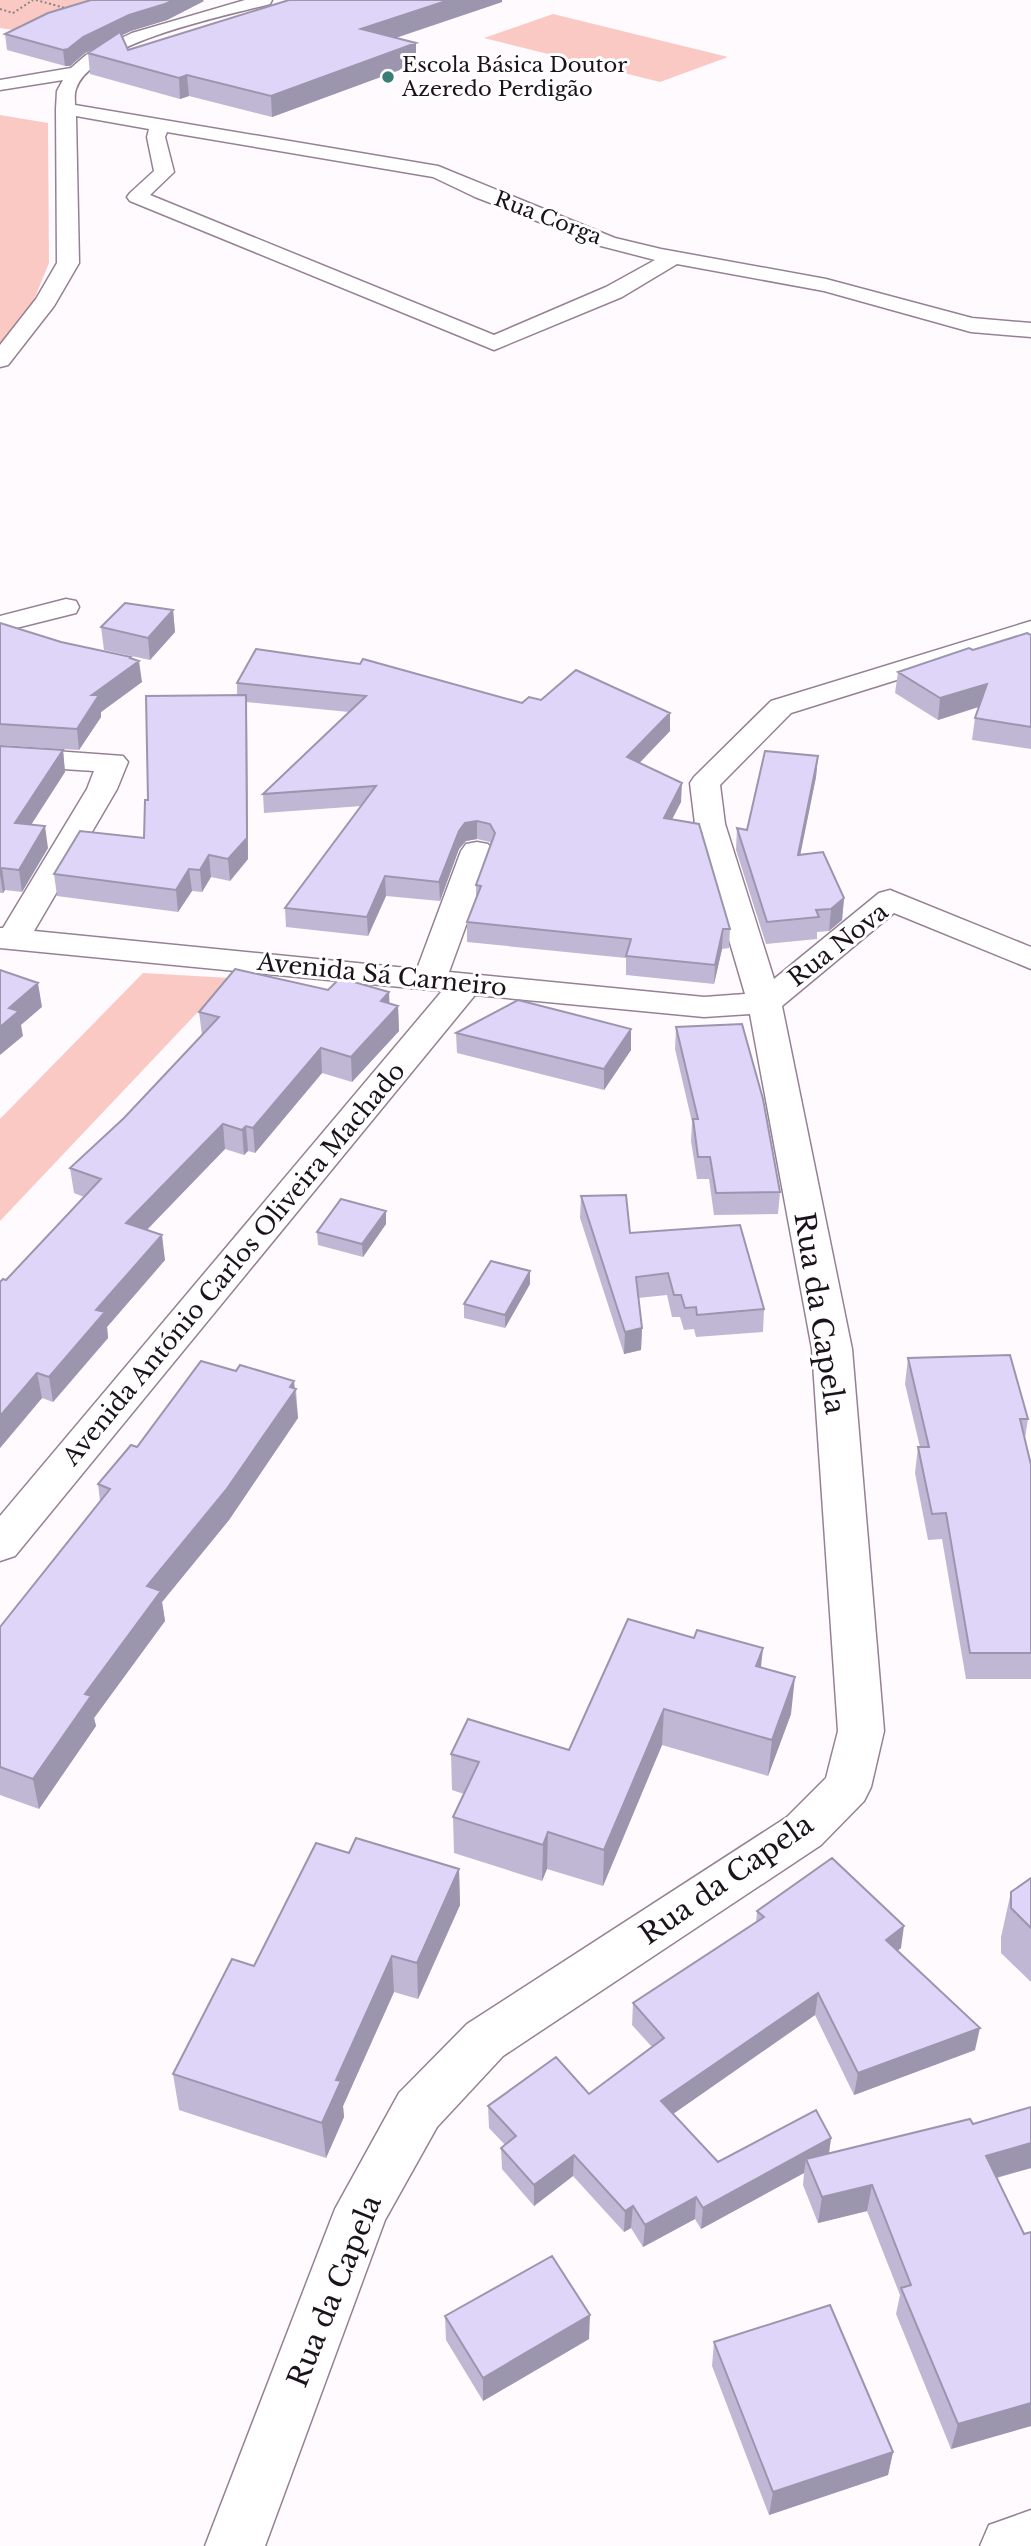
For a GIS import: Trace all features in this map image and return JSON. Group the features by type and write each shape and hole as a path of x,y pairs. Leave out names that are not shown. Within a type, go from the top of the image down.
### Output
{"street":[{"path":"0,85 78,72 106,52 132,39 264,0"},
{"path":"0,360 46,301 68,263 61,106 78,72"},
{"name":"Rua Corga","path":"4,99 44,95 61,106 438,172 481,193 608,242 673,258 826,285 971,325 1031,330"},
{"path":"160,124 156,137 164,172 137,197 494,343 614,292 673,258"},
{"path":"0,624 66,607"},
{"name":"Rua da Capela","path":"235,2546 362,2209 418,2110 485,2040 804,1831 847,1787 861,1731 832,1349 765,1003 710,824 705,783 780,707 1031,629"},
{"path":"0,631 42,643"},
{"path":"0,756 64,762 113,762 102,789 7,938"},
{"path":"429,980 477,851"},
{"name":"Rua Nova","path":"765,1003 890,900 1031,960"},
{"name":"Avenida Sá Carneiro","path":"7,938 704,1007 765,1003"},
{"name":"Avenida António Carlos Oliveira Machado","path":"0,1545 467,983"},
{"path":"1010,2546 1031,2540"}],"path":[{"path":"0,9 13,13 33,0 76,11"}],"shaded area":[{"path":"0,0 114,0 14,30 0,28"},
{"path":"553,14 728,57 660,82 484,38"},
{"path":"0,115 48,123 49,263 19,336 0,352"},
{"path":"143,973 230,978 0,1221 0,1119"}],"building":[{"path":"91,0 174,0 129,15 83,37 68,49 63,50 5,34 48,13"},
{"path":"289,0 449,0 361,29 416,43 271,96 187,75 179,78 88,53 120,32 128,50"},
{"path":"125,603 173,610 148,638 101,627"},
{"path":"0,623 61,642 139,661 92,695 99,695 77,729 0,724"},
{"path":"1027,633 1031,635 1031,727 975,718 987,684 940,698 898,672 969,648 973,650"},
{"path":"256,649 360,664 363,659 522,703 529,697 541,700 576,670 670,713 627,757 682,783 664,818 699,824 730,929 723,929 715,965 626,956 631,939 467,922 481,886 476,885 495,833 490,824 477,821 465,823 459,831 439,882 385,876 367,917 285,908 376,786 263,794 366,696 237,683"},
{"path":"246,695 247,838 228,859 209,855 200,870 189,869 176,890 54,874 80,831 144,838 145,800 148,800 146,696"},
{"path":"0,746 63,750 15,823 45,826 19,870 0,870"},
{"path":"765,751 818,756 798,855 823,852 844,898 831,909 816,910 819,917 767,922 737,828 747,830"},
{"path":"235,969 328,990 340,978 389,992 381,1001 398,1006 351,1057 321,1048 253,1128 246,1126 242,1130 223,1124 126,1223 162,1235 96,1310 105,1312 49,1377 37,1373 0,1416 0,1282 6,1280 101,1179 70,1168 124,1118 219,1017 199,1012"},
{"path":"0,970 38,983 9,1008 19,1011 0,1027"},
{"path":"518,1000 631,1029 604,1069 456,1033"},
{"path":"742,1024 763,1099 780,1192 716,1193 710,1157 698,1157 693,1119 698,1119 676,1027"},
{"path":"626,1195 630,1233 740,1225 764,1309 697,1315 696,1307 685,1308 681,1295 674,1295 668,1273 636,1277 642,1328 625,1332 581,1196"},
{"path":"341,1199 386,1211 362,1244 317,1232"},
{"path":"491,1261 530,1271 505,1315 464,1304"},
{"path":"1010,1355 1028,1419 1020,1419 1031,1465 1031,1653 970,1653 946,1513 932,1514 918,1447 929,1447 908,1358"},
{"path":"201,1361 236,1371 240,1365 294,1381 290,1387 296,1389 226,1490 147,1586 161,1591 85,1694 91,1696 33,1779 0,1767 0,1627 110,1489 98,1484 131,1445 137,1447"},
{"path":"628,1619 694,1638 697,1630 763,1648 756,1666 795,1677 772,1740 664,1709 604,1850 548,1832 543,1845 453,1817 479,1762 451,1754 468,1719 569,1750"},
{"path":"356,1838 459,1869 417,1963 392,1956 336,2080 341,2081 322,2123 173,2074 232,1959 254,1966 316,1843 349,1853"},
{"path":"832,1858 904,1926 886,1940 980,2028 858,2073 818,1993 661,2101 718,2162 816,2110 831,2138 703,2208 696,2197 645,2225 633,2206 625,2211 574,2155 534,2185 501,2148 516,2136 488,2106 556,2057 589,2094 664,2038 633,2003 764,1917 757,1911"},
{"path":"1031,1878 1031,1928 1011,1908 1011,1892"},
{"path":"1031,2107 1031,2143 986,2156 1024,2234 1031,2232 1031,2403 958,2424 901,2288 911,2285 872,2185 822,2197 806,2159 970,2119 973,2124"},
{"path":"552,2256 590,2315 483,2378 445,2316"},
{"path":"830,2305 893,2452 773,2492 714,2342"}],"place":[{"name":"Escola Básica Doutor Azeredo Perdigão","path":"388,77"}]}
